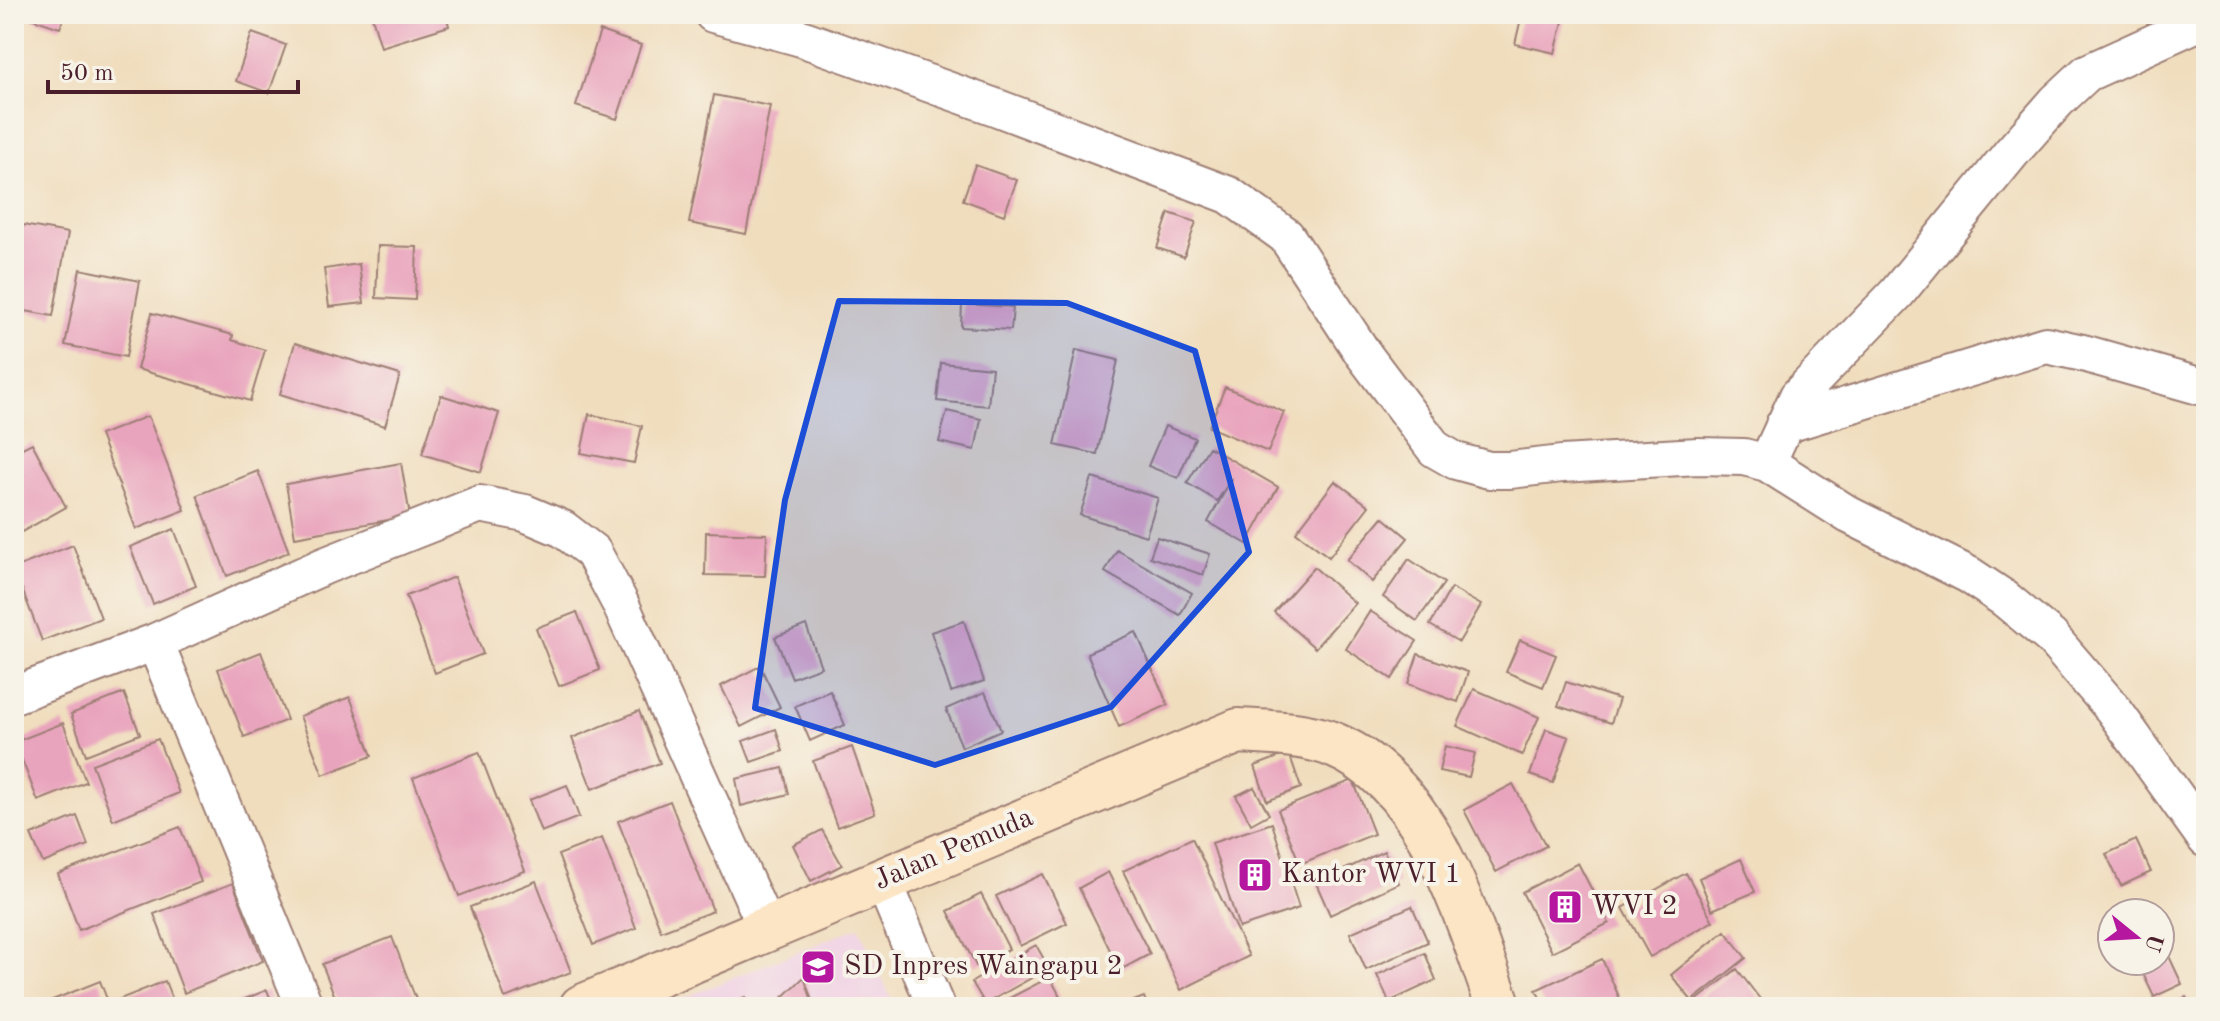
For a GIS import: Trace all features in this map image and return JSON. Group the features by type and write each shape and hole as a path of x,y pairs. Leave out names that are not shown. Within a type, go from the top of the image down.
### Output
{"street":[{"path":"713,14 798,37 1229,195 1286,236 1364,355 1416,424 1435,449 1456,461 1489,470 1698,456 1744,457 1767,463 1849,515 1969,575 2005,599 2051,637 2113,709 2206,839"},
{"path":"1767,463 1798,396 1897,293 2057,101 2087,73 2206,19"},
{"path":"1784,425 2046,345 2206,388"},
{"path":"14,695 155,642 324,566 480,504 525,513 563,529 593,552 620,603 767,929"},
{"path":"155,642 305,1007"},
{"name":"Jalan Pemuda","path":"582,1007 1238,731 1279,733 1333,744 1382,774 1428,835 1450,878 1499,1007"},
{"path":"883,880 936,1007"}],"highlighted area":[{"path":"839,301 1067,303 1195,351 1249,552 1111,707 935,765 755,708 785,500"}],"shaded area":[{"name":"SD Inpres Waingapu 2","path":"859,927 895,1007 661,1007"}],"building":[{"path":"35,14 65,14 60,28 33,19"},
{"path":"371,14 446,14 449,26 381,47"},
{"path":"1522,14 1565,14 1555,53 1515,44"},
{"path":"600,31 641,45 617,119 576,106"},
{"path":"252,33 286,45 269,93 236,81"},
{"path":"714,95 770,106 746,234 689,223"},
{"path":"975,165 1017,180 1004,215 963,200"},
{"path":"1169,213 1196,222 1184,257 1157,248"},
{"path":"23,225 68,233 53,316 14,309 14,274"},
{"path":"378,246 417,247 415,300 376,298"},
{"path":"359,264 364,303 329,307 324,269"},
{"path":"80,269 140,281 126,357 65,345"},
{"path":"962,304 1013,307 1011,330 961,327"},
{"path":"152,313 233,335 232,340 265,350 250,401 137,369"},
{"path":"295,343 400,375 385,426 280,394"},
{"path":"1076,350 1118,360 1097,454 1055,445"},
{"path":"941,363 992,368 988,406 937,401"},
{"path":"1225,387 1284,412 1268,452 1209,427"},
{"path":"14,389 23,411 14,414"},
{"path":"441,395 499,413 481,472 422,454"},
{"path":"947,411 981,419 975,450 939,442"},
{"path":"589,414 642,426 634,463 581,453"},
{"path":"148,416 185,510 136,529 100,435"},
{"path":"1165,426 1195,438 1178,478 1148,466"},
{"path":"32,443 66,507 16,535 14,452"},
{"path":"1209,447 1278,487 1247,544 1208,522 1232,478 1217,501 1187,483"},
{"path":"401,463 410,516 295,537 286,484"},
{"path":"258,471 289,552 227,576 197,495"},
{"path":"1092,478 1158,498 1146,536 1080,515"},
{"path":"1335,481 1369,506 1329,557 1296,532"},
{"path":"1383,517 1408,538 1372,582 1347,560"},
{"path":"174,529 196,586 153,604 130,547"},
{"path":"706,532 767,534 765,576 705,575"},
{"path":"1157,537 1210,554 1203,575 1150,557"},
{"path":"73,545 101,618 42,641 14,568"},
{"path":"1117,550 1192,593 1180,615 1105,572"},
{"path":"1409,559 1444,583 1417,621 1383,597"},
{"path":"1314,567 1355,603 1315,648 1274,612"},
{"path":"454,577 483,654 435,673 406,596"},
{"path":"1451,588 1481,605 1459,642 1430,625"},
{"path":"1370,611 1417,641 1392,679 1346,649"},
{"path":"577,612 600,670 559,686 536,628"},
{"path":"964,621 984,681 951,692 931,632"},
{"path":"806,625 821,667 792,678 775,637"},
{"path":"1136,632 1168,705 1119,727 1087,653"},
{"path":"1520,640 1556,655 1543,687 1506,672"},
{"path":"261,652 287,720 244,737 218,669"},
{"path":"1418,654 1468,672 1458,702 1408,684"},
{"path":"760,666 780,707 741,727 721,686"},
{"path":"1566,682 1619,699 1611,723 1558,706"},
{"path":"1474,689 1539,717 1522,755 1457,726"},
{"path":"830,691 845,725 810,741 795,706"},
{"path":"985,692 1001,730 962,747 946,709"},
{"path":"124,693 140,734 86,755 71,714"},
{"path":"350,697 372,756 323,775 300,716"},
{"path":"639,711 660,763 592,789 572,738"},
{"path":"63,723 86,782 38,801 15,742"},
{"path":"776,729 783,751 751,762 743,741"},
{"path":"1546,729 1569,737 1553,783 1530,775"},
{"path":"158,739 179,793 113,820 92,764"},
{"path":"1445,746 1475,753 1469,777 1439,771"},
{"path":"852,747 875,813 837,827 813,761"},
{"path":"479,752 525,871 459,896 413,778"},
{"path":"1289,753 1301,788 1267,801 1255,766"},
{"path":"783,768 789,794 741,806 736,779"},
{"path":"1353,780 1374,834 1300,864 1278,810"},
{"path":"1513,784 1546,846 1496,872 1464,810"},
{"path":"567,785 579,817 541,832 529,800"},
{"path":"1254,787 1269,814 1251,824 1236,796"},
{"path":"670,801 713,911 661,931 618,821"},
{"path":"77,816 88,845 43,863 31,835"},
{"name":"Kantor WVI 1","path":"1272,823 1299,908 1239,928 1212,843"},
{"path":"180,827 201,882 79,930 58,874"},
{"path":"822,830 842,865 811,881 793,845"},
{"path":"602,838 636,928 593,945 558,855"},
{"path":"1192,838 1249,956 1181,990 1123,871"},
{"path":"2136,840 2151,872 2121,886 2106,854"},
{"path":"1384,851 1399,883 1330,915 1316,883"},
{"path":"1741,859 1755,892 1712,910 1699,878"},
{"name":"WVI 2","path":"1578,863 1609,923 1552,952 1522,892"},
{"path":"1108,872 1150,954 1120,970 1079,888"},
{"path":"1686,873 1713,921 1650,957 1623,908"},
{"path":"1043,874 1067,923 1020,946 996,896"},
{"path":"536,881 571,972 505,998 470,907"},
{"path":"233,883 263,961 184,993 154,914"},
{"path":"981,894 1009,949 976,966 948,911"},
{"path":"1412,906 1428,942 1366,970 1350,933"},
{"path":"1725,931 1746,958 1692,1001 1671,975"},
{"path":"392,937 419,1007 339,1007 322,964"},
{"path":"1036,945 1049,968 985,1004 972,982"},
{"path":"1425,953 1436,980 1389,1002 1377,975"},
{"path":"1602,959 1621,1001 1607,1007 1545,1007 1536,990"},
{"path":"1737,969 1760,999 1750,1007 1701,1007 1696,1001"},
{"path":"2176,971 2182,984 2154,997 2145,977 2176,977"},
{"path":"804,977 814,1007 773,1007"},
{"path":"1050,977 1060,996 1040,1007 1001,1007 1000,1003"},
{"path":"100,981 110,1007 35,1007"},
{"path":"165,981 175,1007 123,1007 120,999"},
{"path":"267,990 274,1007 225,1007"},
{"path":"745,997 749,1007 721,1007"},
{"path":"1144,997 1148,1007 1118,1007"},
{"path":"2186,997 2191,1007 2164,1007"}],"place":[{"name":"Kantor WVI 1","path":"1255,875"},
{"name":"WVI 2","path":"1565,907"},
{"name":"SD Inpres Waingapu 2","path":"818,967"}]}
